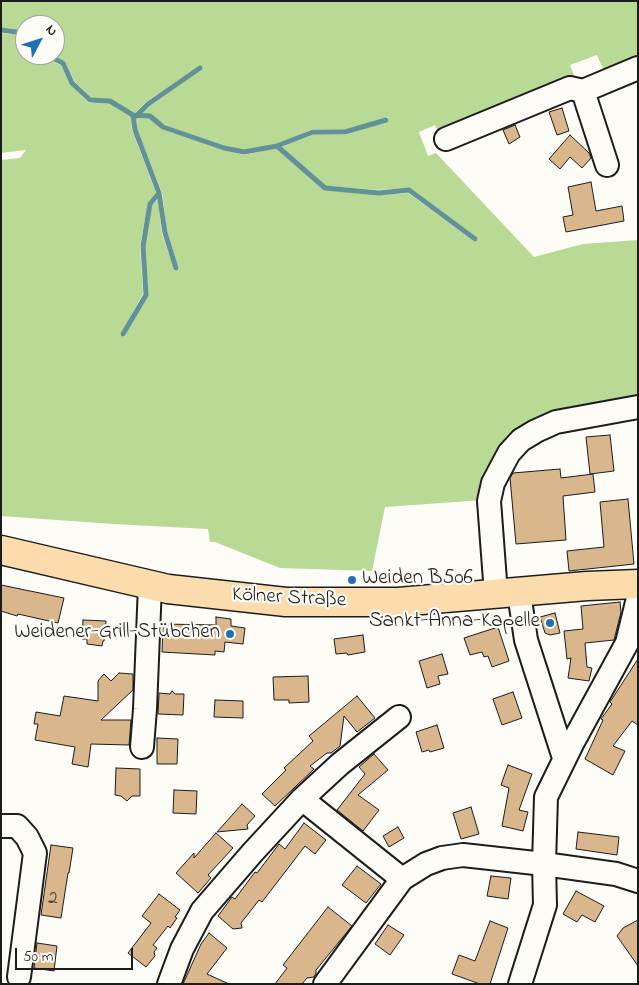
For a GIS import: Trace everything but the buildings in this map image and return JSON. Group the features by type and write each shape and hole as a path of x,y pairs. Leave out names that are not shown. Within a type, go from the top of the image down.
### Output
{"main road":[{"name":"Kölner Straße","path":"1,550 168,589 286,602 385,602 508,594 587,586 638,590"}],"street":[{"path":"446,140 570,88 583,91 602,77 638,68"},
{"path":"583,91 607,165"},
{"path":"564,758 526,640 508,594 489,501 493,483 509,453 521,440 556,422 638,407"},
{"path":"142,747 150,585"},
{"path":"520,984 545,905 546,797 564,758 627,644 638,590"},
{"path":"169,984 182,949 202,911 302,799 383,741 398,717"},
{"path":"302,799 402,880"},
{"path":"1,826 17,826 27,837 35,853 19,977"},
{"path":"325,984 402,880 426,864 442,858 463,855 544,864 616,874 638,881"}],"green space":[{"path":"1,1 638,1 638,63 606,76 597,55 570,65 576,81 440,137 435,125 419,132 428,156 436,153 534,257 583,244 638,240 638,402 535,425 484,500 385,507 372,571 280,568 215,542 210,542 208,529 1,516 1,160 20,158 26,150 1,153 1,33 15,34 15,65 61,65 70,84 89,103 110,103 131,116 132,130 156,193 148,203 140,246 143,294 120,335 124,337 148,295 145,246 152,205 158,199 162,234 175,271 179,269 167,233 162,193 137,129 136,118 149,118 162,129 223,150 244,155 276,148 325,190 379,195 408,193 475,242 478,239 410,188 379,190 326,186 282,147 314,134 345,135 389,121 388,117 344,130 313,129 281,143 244,150 224,146 164,125 150,114 141,114 149,106 203,68 201,65 146,102 135,113 111,99 91,98 74,81 65,61 65,15 15,15 15,29 1,28"}],"waterway":[{"path":"1,30 15,32"},
{"path":"64,65 72,83 90,100 110,101 133,115 150,116 163,127 224,148 244,152 277,146 325,188 379,193 409,190 475,239"},
{"path":"136,116 148,104 200,68"},
{"path":"123,334 146,295 143,246 150,204 159,193 135,130 133,115"},
{"path":"277,146 313,132 345,132 386,120"},
{"path":"159,193 165,233 176,268"}],"place":[{"name":"Weiden B506","path":"352,580"},
{"name":"Sankt-Anna-Kapelle","path":"550,623"},
{"name":"Weidener-Grill-Stübchen","path":"230,634"}]}
